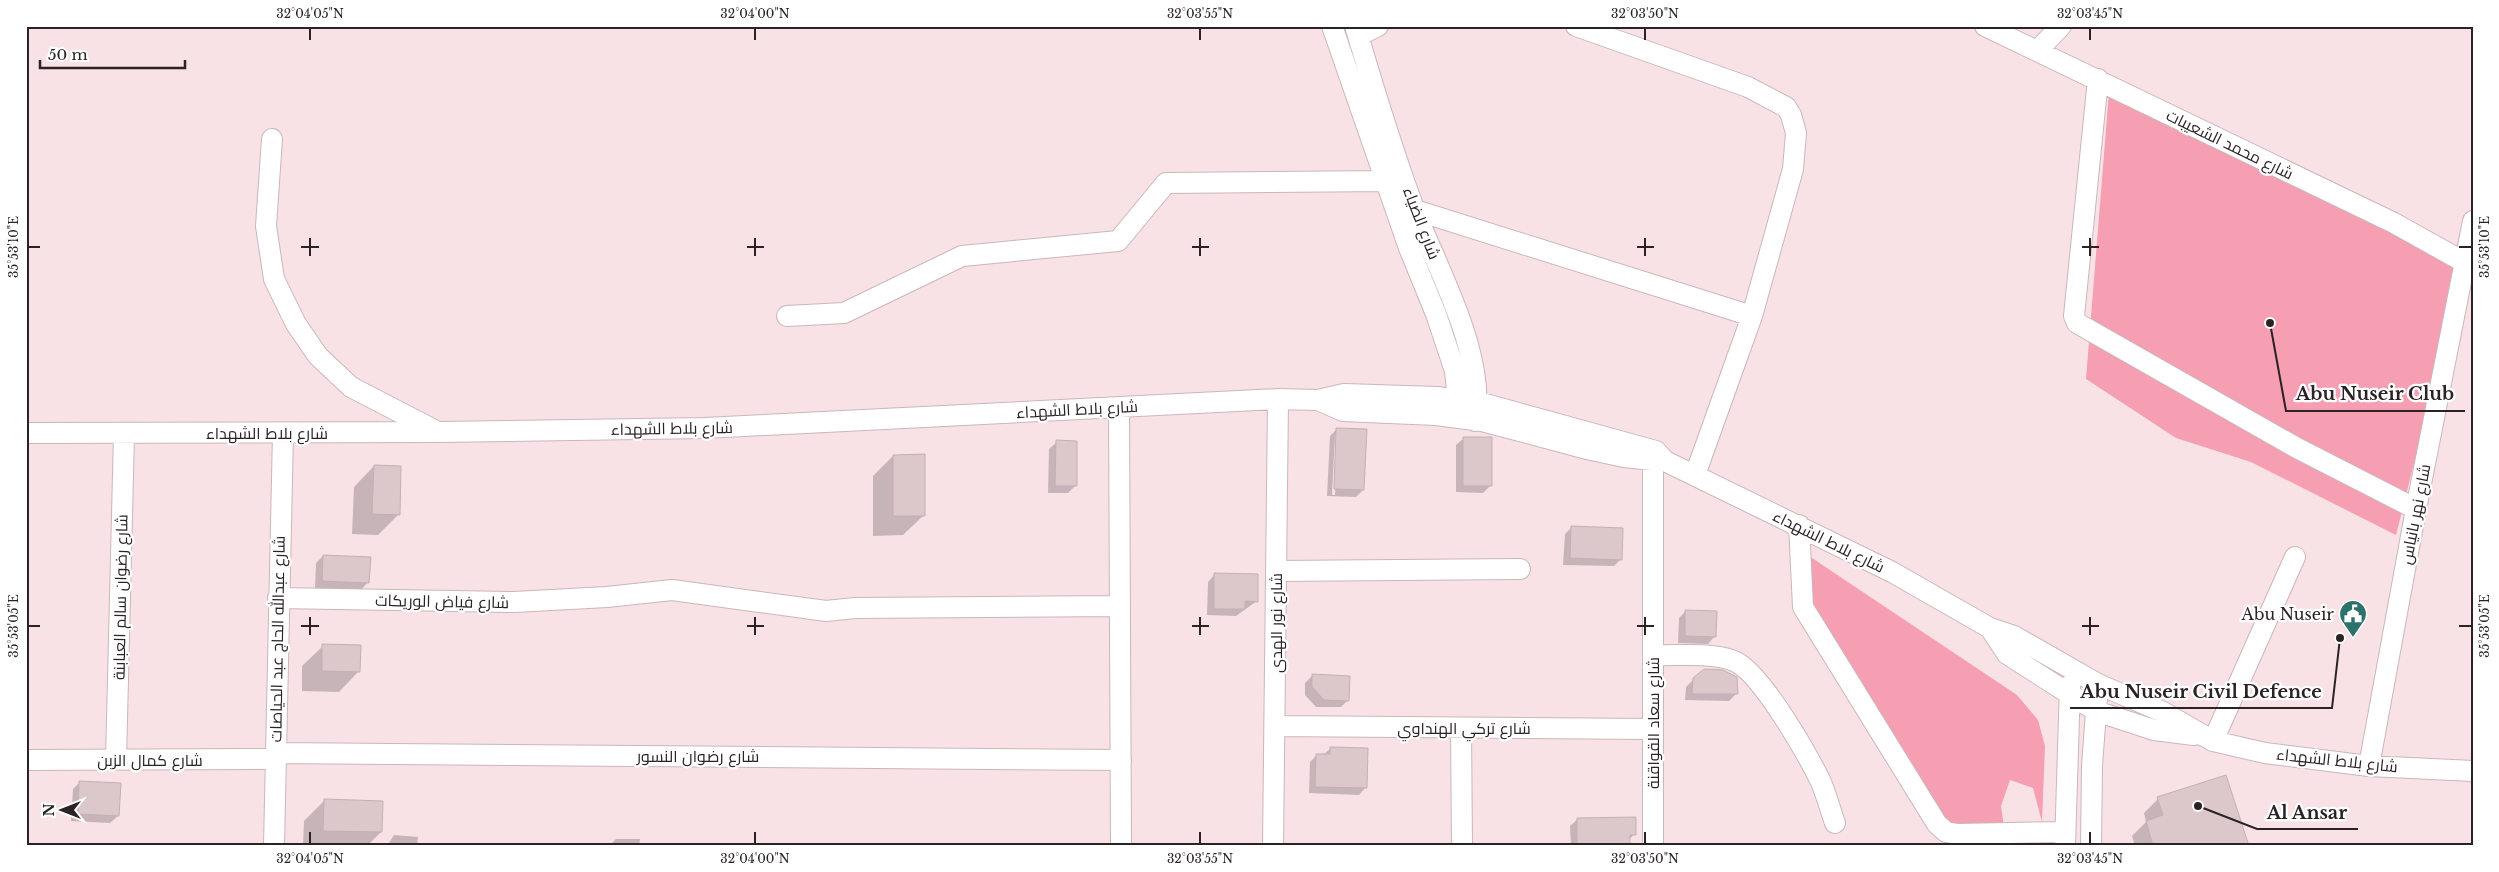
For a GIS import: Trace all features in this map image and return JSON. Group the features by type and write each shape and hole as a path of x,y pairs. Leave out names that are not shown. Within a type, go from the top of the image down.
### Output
{"street":[{"name":"شارع الضياء","path":"1332,26 1409,248 1440,324 1455,371 1456,408"},
{"path":"1357,31 1378,26"},
{"path":"1576,26 1748,87 1786,106 1791,115 1796,133 1793,169 1752,316 1695,475"},
{"name":"شارع محمد الشعيبات","path":"1985,26 2394,223 2469,263"},
{"path":"2038,50 2061,26"},
{"name":"شارع الضياء","path":"1357,31 1415,210 1453,302 1476,377 1477,411"},
{"path":"2098,79 2074,316 2077,324 2297,448 2416,509"},
{"path":"272,139 266,226 274,279 296,324 318,356 351,386 438,432"},
{"path":"787,316 844,313 962,256 1118,241 1166,183 1387,181"},
{"path":"1415,210 1752,316"},
{"name":"شارع نهر بانياس","path":"2369,766 2416,509 2469,263 2473,221"},
{"name":"شارع بلاط الشهداء","path":"26,433 438,432 706,428 1278,399 1318,400 1344,394 1456,408 1477,411 1658,458 1799,525 1892,572 1990,628 2014,636 2098,684 2163,712 2208,739"},
{"name":"شارع نور الهدى","path":"1273,846 1278,399"},
{"path":"1119,407 1121,846"},
{"name":"شارع عبدالله الحاج عبد الحياصات","path":"274,846 283,433"},
{"name":"شارع رضوان سالم العبابنة","path":"116,760 124,434"},
{"name":"شارع سعاد القواقنة","path":"1652,846 1658,458"},
{"path":"1799,525 1803,607 1937,824 1946,832 2065,839 2070,668"},
{"path":"2208,739 2296,557"},
{"path":"1276,571 1520,569"},
{"name":"شارع فياض الوريكات","path":"278,598 514,602 607,597 672,590 826,610 855,608 1119,606"},
{"name":"شارع بلاط الشهداء","path":"1990,628 2007,654 2069,696 2096,711 2154,730 2208,739 2265,753 2369,766 2473,771"},
{"path":"1654,655 1723,658 1743,665 1751,672 1765,689 1820,780 1835,823"},
{"path":"2091,846 2092,766 2098,684"},
{"name":"شارع تركي الهنداوي","path":"1275,726 1653,729"},
{"path":"1461,728 1462,846"},
{"name":"شارع كمال الزبن","path":"26,760 275,756"},
{"name":"شارع رضوان النسور","path":"275,756 1121,760"}],"shaded area":[{"path":"2109,92 2463,267 2396,535 2251,462 2176,438 2086,379"},
{"path":"1806,554 2017,695 2038,720 2045,746 2042,822 2033,788 2010,780 2001,806 2004,827 1950,828 1803,604"}],"building":[{"path":"1336,428 1367,429 1364,490 1334,489"},
{"path":"1463,437 1492,437 1492,486 1463,486"},
{"path":"1056,440 1077,441 1077,486 1055,486"},
{"path":"925,454 925,516 893,516 893,455"},
{"path":"374,465 401,466 400,515 372,514"},
{"path":"1571,526 1623,528 1622,560 1570,558"},
{"path":"323,555 371,557 369,583 322,581"},
{"path":"1214,573 1258,574 1258,602 1245,601 1245,609 1214,609"},
{"path":"1685,610 1717,611 1716,637 1685,636"},
{"path":"322,644 361,645 360,672 322,671"},
{"path":"1704,669 1723,670 1737,677 1738,694 1692,694 1693,678"},
{"path":"1312,674 1350,676 1349,701 1324,700 1312,687"},
{"path":"1330,747 1368,748 1367,788 1315,787 1316,754 1330,754"},
{"path":"2226,775 2249,846 2153,846 2146,821 2163,815 2157,797"},
{"path":"79,781 121,783 119,816 78,814"},
{"path":"324,799 383,801 382,832 323,831"},
{"path":"1636,817 1636,835 1630,835 1630,846 1577,846 1577,818"}],"place":[{"name":"Abu Nuseir Club","path":"2270,323"},
{"name":"Abu Nuseir Civil Defence","path":"2340,638"},
{"name":"Abu Nuseir","path":"2353,638"},
{"name":"Al Ansar","path":"2198,806"}]}
